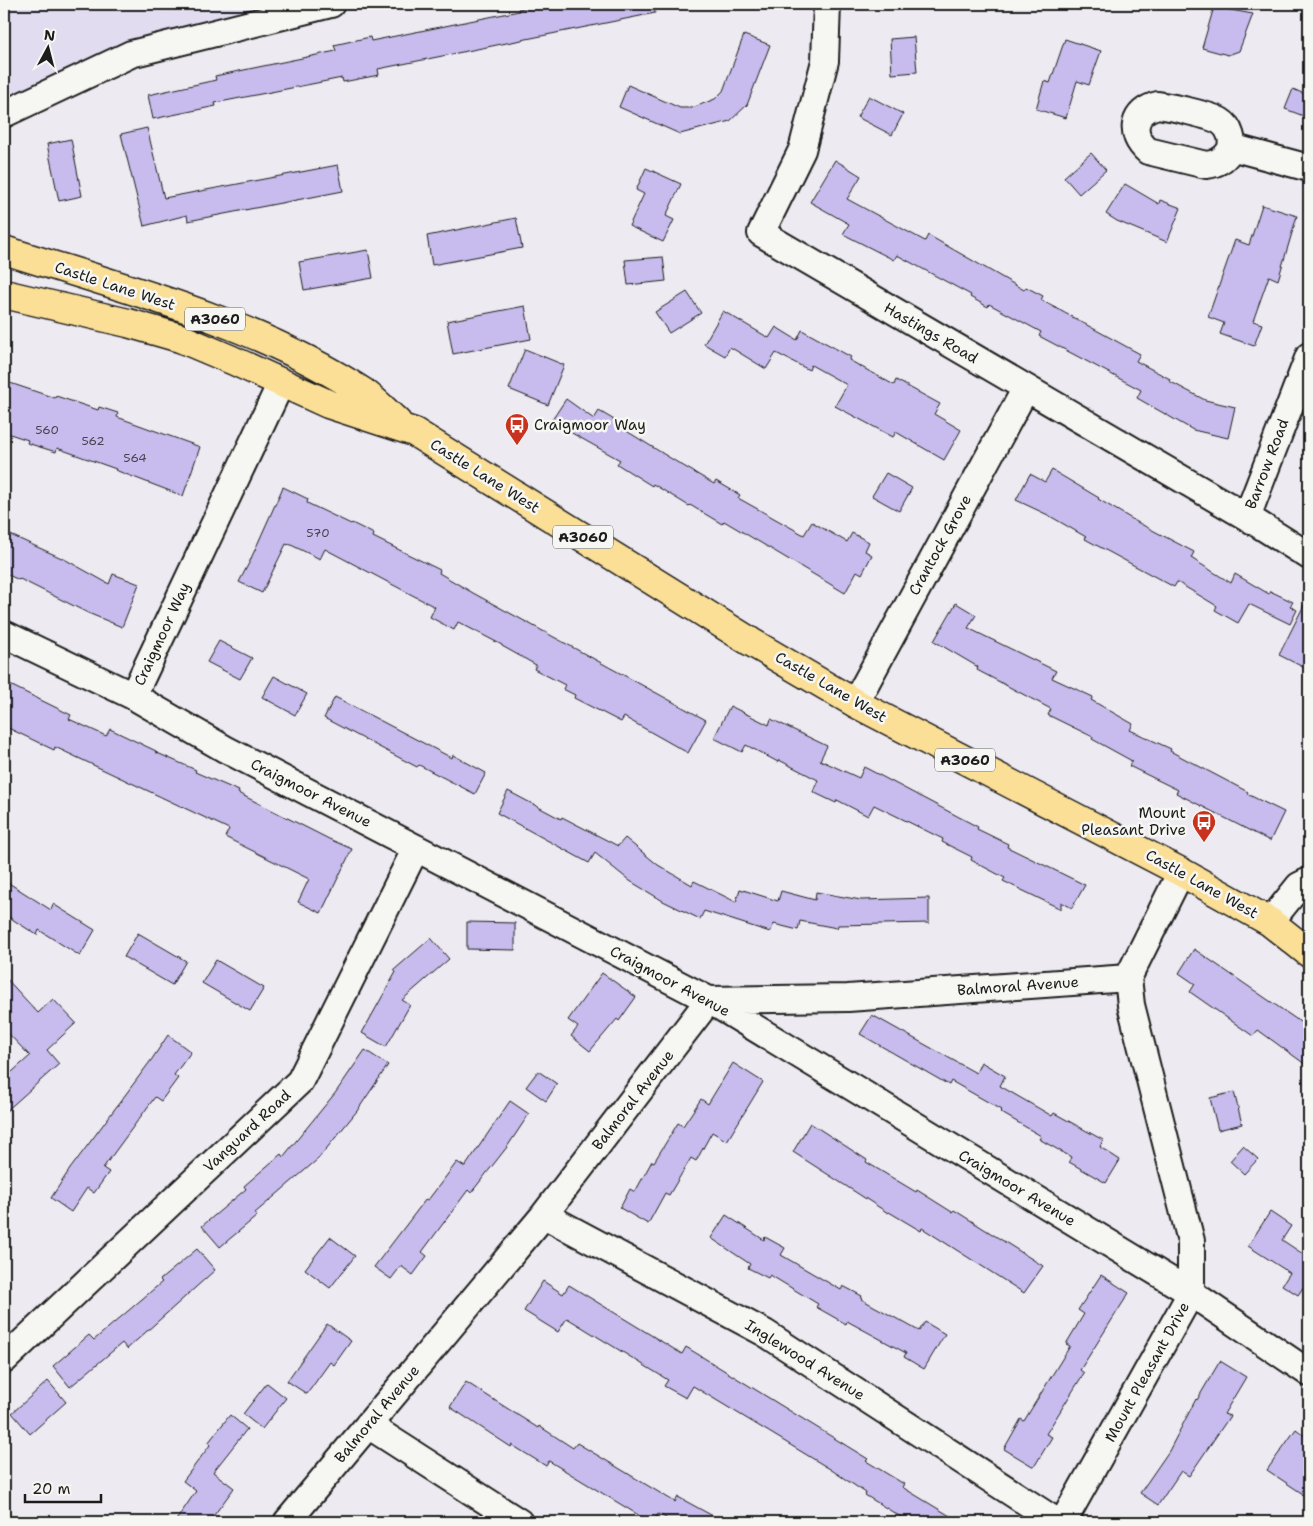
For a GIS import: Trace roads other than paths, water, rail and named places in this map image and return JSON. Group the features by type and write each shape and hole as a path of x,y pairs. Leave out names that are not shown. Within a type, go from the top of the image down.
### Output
{"main road":[{"name":"Castle Lane West","path":"4,250 198,312 248,331 298,354 365,393 405,429 751,642 855,703 1181,872 1270,922 1309,953"},
{"name":"Castle Lane West","path":"4,294 128,322 180,338 328,404 405,429"}],"street":[{"path":"4,114 131,54 331,4"},
{"name":"Hastings Road","path":"827,4 825,61 802,150 761,233 1246,517 1309,556"},
{"path":"1231,147 1309,168"},
{"name":"Barrow Road","path":"1246,517 1309,356"},
{"name":"Craigmoor Way","path":"133,696 281,383"},
{"name":"Crantock Grove","path":"855,703 1026,388"},
{"name":"Craigmoor Avenue","path":"4,634 133,696 225,749 709,1000 1191,1294 1309,1373"},
{"name":"Vanguard Road","path":"4,1360 300,1081 416,848"},
{"path":"1128,978 1181,872"},
{"name":"Castle Lane West","path":"1270,922 1298,886 1309,881"},
{"name":"Balmoral Avenue","path":"288,1522 544,1215 709,1000 848,998 1128,978"},
{"name":"Mount Pleasant Drive","path":"1063,1522 1191,1294 1191,1241 1131,1005 1128,978"},
{"name":"Inglewood Avenue","path":"544,1215 765,1333 1057,1522"},
{"path":"368,1425 519,1522"}],"place":[{"name":"Craigmoor Way","path":"517,446"},
{"name":"Mount Pleasant Drive","path":"1204,843"}]}
